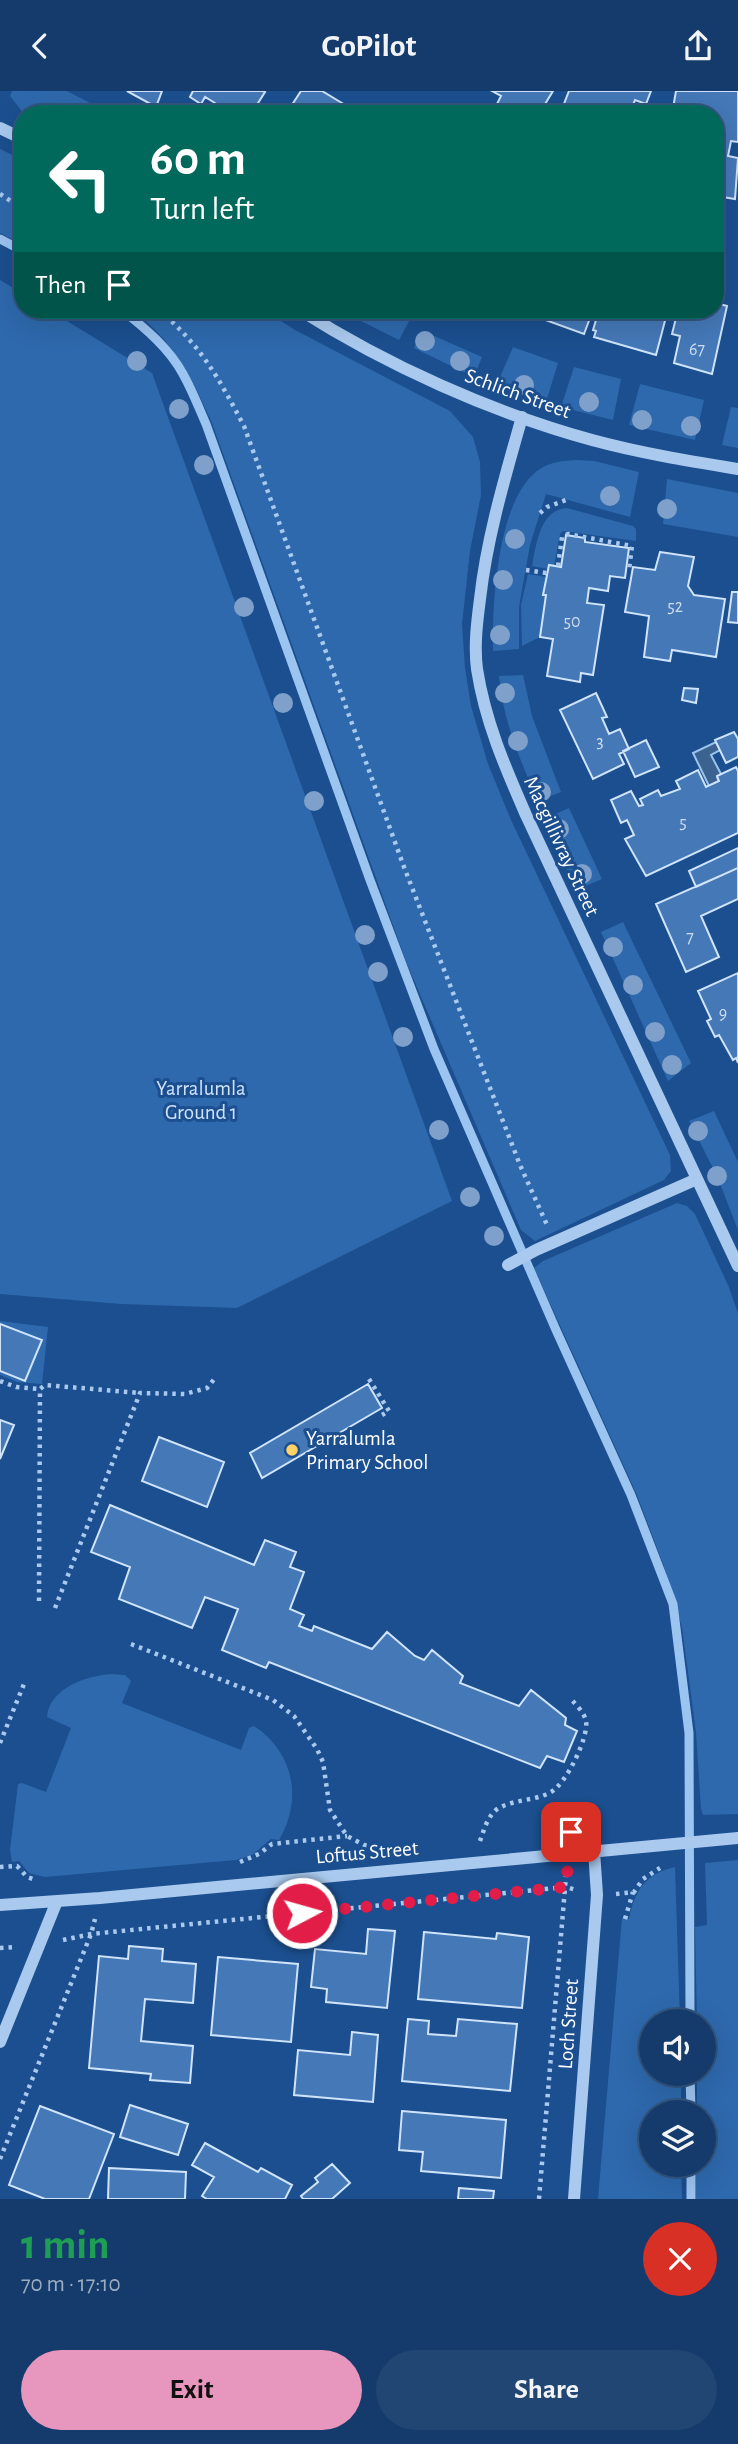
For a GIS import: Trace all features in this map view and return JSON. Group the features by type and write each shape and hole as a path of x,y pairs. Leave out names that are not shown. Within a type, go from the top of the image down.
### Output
{"street":[{"name":"Schlich Street","path":"316,319 403,367 522,417 659,456 738,469"},
{"name":"Macgillivray Street","path":"522,417 485,554 477,638 477,665 483,704 500,757 738,1266"},
{"path":"508,1265 697,1179"},
{"name":"Loftus Street","path":"0,1905 738,1838"},
{"name":"Loch Street","path":"575,2199 597,1895 594,1851"},
{"path":"0,2042 57,1901"}],"path":[{"path":"169,319 207,359 244,426 404,867 520,1165 552,1234"},
{"path":"540,513 566,500"},
{"path":"558,566 562,537 568,534 632,546 629,570"},
{"path":"526,570 547,573"},
{"path":"0,1381 16,1387 40,1389 45,1385 185,1394 207,1388 215,1378"},
{"path":"369,1379 389,1411 382,1415"},
{"path":"38,1601 40,1389"},
{"path":"55,1608 140,1392"},
{"path":"131,1644 272,1700 294,1716 323,1762 330,1810 347,1836 364,1845 387,1849"},
{"path":"0,1743 24,1684"},
{"path":"480,1840 489,1818 497,1809 553,1792 562,1783 586,1731 584,1714 570,1699"},
{"path":"227,1863 240,1862 259,1854 272,1844 347,1836"},
{"path":"467,1842 493,1839"},
{"path":"539,2199 568,1853"},
{"path":"0,1867 17,1866 27,1877 49,1881"},
{"path":"625,1919 634,1892 643,1879 667,1866"},
{"path":"0,2158 91,1934 566,1887 597,1895 634,1892"}],"green space":[{"path":"12,91 67,91 94,105 17,105 10,96"},
{"path":"0,149 14,156 14,240 0,233"},
{"name":"Yarralumla Ground 1","path":"0,280 14,289 14,319 64,319 152,373 452,1201 237,1308 121,1304 0,1294"},
{"path":"143,319 278,319 450,411 473,437 480,462 481,495 470,551 462,624 471,706 488,764 511,820 670,1155 671,1171 664,1180 535,1241 521,1230 407,964 212,423 180,361"},
{"path":"357,319 410,319 399,340"},
{"path":"423,331 482,357 474,377 414,348"},
{"path":"513,347 558,363 546,402 497,384"},
{"path":"574,367 621,379 613,420 561,407"},
{"path":"640,384 704,400 695,440 629,425"},
{"path":"731,407 738,408 738,448 722,445"},
{"path":"594,461 639,472 630,517 546,494 530,545 519,607 519,649 493,651 496,582 505,529 513,506 524,486 537,471 552,463"},
{"path":"667,479 738,493 738,537 663,524"},
{"path":"567,508 633,526 636,529 636,541 563,531 560,534 554,566 549,565 548,569 532,566 545,521 558,510"},
{"path":"528,574 546,577 543,595 546,595 540,637 522,646 521,605"},
{"path":"523,675 532,716 561,792 538,801 508,725 499,676"},
{"path":"569,808 602,879 576,890 544,819"},
{"path":"623,922 691,1063 668,1081 601,932"},
{"path":"714,1111 738,1162 738,1230 717,1176 689,1121"},
{"path":"677,1203 687,1206 695,1214 738,1313 738,1814 703,1815 696,1732 682,1627 663,1564 637,1495 534,1268 543,1261"},
{"path":"0,1321 48,1327 42,1384 17,1382 0,1375"},
{"path":"125,1675 131,1681 122,1703 241,1750 249,1728 254,1726 268,1737 286,1763 292,1793 291,1809 279,1840 271,1839 252,1855 236,1860 45,1877 29,1873 19,1861 12,1862 10,1850 18,1784 46,1792 71,1728 47,1717 50,1707 55,1698 71,1685 91,1677"},
{"path":"738,1860 738,2199 696,2199 696,2177 716,2177 716,2100 697,2100 697,2086 716,2086 716,2009 697,2009 695,1927 707,1925 705,1863"},
{"path":"675,1867 680,2009 639,2009 639,2086 681,2086 681,2100 639,2100 639,2177 681,2177 682,2199 598,2199 622,1918 629,1919 643,1885 665,1870"}],"shaded area":[{"path":"716,742 720,750 711,755 721,774 717,777 719,781 709,786 693,753"}],"building":[{"path":"127,91 162,91 157,105"},
{"path":"193,91 265,92 257,105 214,105 215,103 205,97 201,104 190,97"},
{"path":"301,91 322,91 345,105 292,105"},
{"path":"492,91 553,91 544,105 496,105 501,96"},
{"path":"569,91 651,91 646,104 635,100 633,105 564,105"},
{"path":"676,91 738,91 738,142 731,141 728,156 738,158 735,199 724,197 724,105 674,105"},
{"path":"724,305 727,306 712,374 674,363 680,336 672,334 676,319 724,319"},
{"path":"543,319 590,319 584,334"},
{"path":"596,319 665,319 656,355 594,337 596,331 593,330"},
{"path":"566,535 585,538 585,542 629,548 625,578 610,576 608,591 589,588 587,603 604,605 593,675 581,673 580,682 547,676 553,639 540,637 546,595 543,595 549,565 561,567"},
{"path":"660,552 694,557 688,586 694,595 725,599 716,657 672,650 670,661 644,657 649,616 625,612 633,567 655,570"},
{"path":"732,592 738,592 738,623 728,622"},
{"path":"684,688 698,689 696,703 682,700"},
{"path":"596,693 607,717 602,718 609,734 620,729 629,749 619,754 624,764 593,779 560,710"},
{"path":"734,732 738,739 738,757 726,763 715,740"},
{"path":"646,740 659,767 635,777 623,751"},
{"path":"736,767 738,833 646,876 625,839 634,835 627,820 621,823 611,800 631,791 639,806 643,805 640,799 658,790 661,796 680,789 676,781 698,770 706,787 719,781 717,776"},
{"path":"738,848 738,868 696,887 689,871"},
{"path":"738,868 738,899 701,916 719,957 686,972 656,904"},
{"path":"738,973 738,1063 736,1058 733,1060 719,1035 715,1037 707,1021 711,1019 698,991"},
{"path":"0,1324 42,1340 25,1381 0,1371"},
{"path":"368,1384 382,1408 262,1478 250,1453"},
{"path":"0,1420 14,1425 0,1459"},
{"path":"159,1437 224,1462 207,1507 142,1481"},
{"path":"110,1505 254,1565 265,1540 296,1552 290,1567 304,1572 290,1609 304,1615 299,1626 312,1631 314,1626 372,1649 387,1632 415,1656 424,1660 432,1650 463,1676 460,1683 519,1706 531,1690 566,1718 565,1725 577,1731 564,1762 547,1756 540,1768 269,1662 266,1668 222,1650 238,1609 205,1597 192,1628 119,1599 130,1567 91,1552"},
{"path":"368,1929 395,1931 387,2008 326,2002 327,1989 311,1987 315,1949 366,1954"},
{"path":"424,1932 496,1939 497,1933 529,1937 522,2008 418,1999"},
{"path":"129,1946 163,1949 162,1961 196,1964 193,2003 145,1999 141,2041 193,2046 190,2083 150,2080 151,2074 89,2068 99,1956 128,1959"},
{"path":"218,1957 298,1964 291,2042 211,2035"},
{"path":"408,2019 429,2021 428,2034 456,2036 458,2019 517,2024 510,2091 402,2081"},
{"path":"352,2032 378,2035 373,2102 294,2095 298,2050 350,2055"},
{"path":"130,2105 188,2124 178,2155 120,2137"},
{"path":"40,2106 114,2134 89,2199 45,2199 9,2185"},
{"path":"402,2111 506,2120 501,2178 421,2171 423,2152 399,2150"},
{"path":"205,2143 258,2172 261,2168 292,2185 285,2199 207,2199 202,2196 214,2177 192,2165"},
{"path":"332,2164 350,2183 332,2199 303,2199 301,2196 318,2182 315,2178"},
{"path":"109,2168 186,2172 185,2199 108,2199"},
{"path":"459,2188 494,2191 493,2199 458,2199"}],"waterway":[{"path":"0,239 14,246"},
{"path":"133,319 171,356 186,380 206,424 370,880 434,1049 631,1495 673,1604 689,1733 690,2009"},
{"path":"690,2086 691,2100"},
{"path":"691,2177 691,2199"}],"place":[{"name":"Yarralumla Primary School","path":"292,1450"}],"route":[{"path":"302,1913 566,1887 571,1832"}]}
